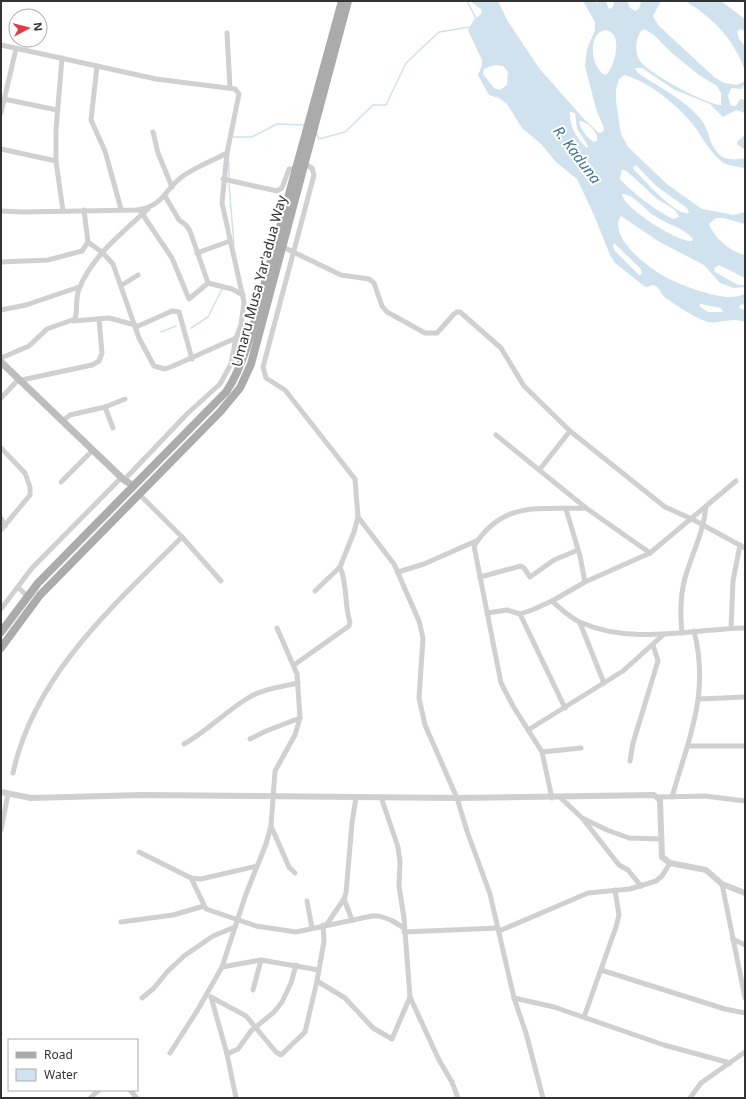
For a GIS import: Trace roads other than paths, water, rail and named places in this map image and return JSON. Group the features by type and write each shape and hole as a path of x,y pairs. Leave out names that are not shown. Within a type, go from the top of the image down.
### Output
{"main road":[{"name":"Umaru Musa Yar'adua Way","path":"1,632 38,583 226,392 234,381 248,340 343,7 348,1"},
{"name":"Umaru Musa Yar'adua Way","path":"1,648 40,595 220,412 240,388 251,364 283,247 343,7"},
{"path":"1,362 122,479"},
{"path":"1,367 19,381 62,421 131,488"}],"street":[{"path":"226,33 230,88"},
{"path":"1,45 156,79 235,89 239,94 223,178 222,203 243,295 244,310 236,338 231,364 220,384 188,413 32,568 1,610"},
{"path":"1,113 16,49"},
{"path":"62,58 57,110 56,161 63,211"},
{"path":"97,66 91,120 105,151 121,210"},
{"path":"4,98 57,110"},
{"path":"153,132 158,153 172,187"},
{"path":"1,149 56,161"},
{"path":"1,211 137,210 148,208 156,204 165,196 184,175 227,153"},
{"path":"304,164 312,168 314,174 263,367 266,378 285,390 353,477 358,517 354,532 340,568 315,591"},
{"path":"223,178 277,191 282,188 289,169 297,168"},
{"path":"165,196 180,220 190,231 208,283"},
{"path":"72,321 76,317 79,288 103,253 119,234 148,208"},
{"path":"1,262 48,260 82,251 88,242 84,210"},
{"path":"137,210 142,214 172,258 188,299 208,283"},
{"path":"197,253 230,241"},
{"path":"88,242 103,253 113,264 122,285 145,352 154,366 164,369 192,359 236,338 248,340"},
{"path":"283,247 341,275 369,279 374,283 382,306 387,312 425,333 437,333 454,314 460,312 501,348 524,386 570,432 664,507 692,518 743,546 733,581 731,628"},
{"path":"122,285 138,275"},
{"path":"208,283 243,295"},
{"path":"1,310 26,305 79,288"},
{"path":"1,358 29,346 47,329 72,321 115,319 136,326 176,311 178,312 192,359"},
{"path":"1,398 19,381 92,365 99,361 102,353 99,319"},
{"path":"62,421 70,415 125,399"},
{"path":"105,406 113,428"},
{"path":"540,469 570,432"},
{"path":"496,435 540,469 586,508 650,553"},
{"path":"1,448 25,473 30,487 30,495 3,528"},
{"path":"61,482 92,451"},
{"path":"487,613 507,610 520,614 552,601 585,582 650,553 736,481"},
{"path":"139,494 182,537 221,581"},
{"path":"682,633 682,598 685,578 703,524 706,506"},
{"path":"552,798 542,752 501,683 474,546 489,527 512,512 532,509 586,508"},
{"path":"566,509 578,550 585,582"},
{"path":"358,517 392,561 419,621 423,638 419,698 425,725 457,798 467,831 490,894 514,998 526,1033 543,1098"},
{"path":"1,518 3,528"},
{"path":"13,773 16,759 42,696 74,649 110,609 182,537"},
{"path":"398,572 431,561 477,541"},
{"path":"480,577 520,566 524,568 530,578 554,560 578,550"},
{"path":"294,665 349,626 350,622 347,615 344,576 340,568"},
{"path":"18,587 28,596"},
{"path":"552,601 580,623 611,631 663,635 694,631 745,628"},
{"path":"520,614 565,708"},
{"path":"580,623 604,683"},
{"path":"170,1053 222,966 271,826 275,771 296,734 300,718 298,683 294,665 277,628"},
{"path":"672,797 689,746 699,699 701,663 694,631"},
{"path":"528,730 623,671 663,635"},
{"path":"630,761 633,743 658,661 653,645"},
{"path":"184,744 202,734 245,700 273,688 298,683"},
{"path":"699,699 745,698"},
{"path":"250,739 266,730 300,718"},
{"path":"689,746 745,746"},
{"path":"542,752 581,748"},
{"path":"1,792 30,798 142,795 561,798 654,795 658,797 705,796 745,801"},
{"path":"1,830 8,794"},
{"path":"352,920 344,899 356,797"},
{"path":"382,797 398,847 400,862 399,886 410,997 436,1053 452,1082 458,1098"},
{"path":"658,797 660,800 662,857 670,863 706,870 722,884 745,893"},
{"path":"561,798 582,818 619,865 628,870 641,886"},
{"path":"582,818 629,838 662,839"},
{"path":"271,826 289,867 295,873"},
{"path":"139,852 191,878 201,879 257,866"},
{"path":"191,878 204,906 210,912 256,926 296,932 325,925 379,916 404,930 498,929 588,893 641,886 656,881 662,876 670,863"},
{"path":"722,884 745,998"},
{"path":"584,1017 618,920 614,890"},
{"path":"211,997 246,1016 255,1028 281,1055 306,1032 319,970 325,925 344,899"},
{"path":"307,901 312,928"},
{"path":"122,922 173,915 204,906"},
{"path":"142,998 154,988 167,972 184,956 213,936 235,927"},
{"path":"733,939 745,945"},
{"path":"222,966 261,960 319,970"},
{"path":"253,990 261,960"},
{"path":"227,1054 238,1049 255,1028 274,1012 282,1002 291,983 296,965"},
{"path":"601,970 725,1009 745,1013"},
{"path":"317,981 345,998 373,1028 391,1039 410,997"},
{"path":"209,990 227,1054 236,1098"},
{"path":"514,998 554,1006 664,1044 730,1063"},
{"path":"690,1098 701,1083 745,1052"},
{"path":"90,1098 98,1091"}],"water":[{"name":"R. Kaduna","path":"470,1 498,1 507,20 539,68 584,119 599,133 603,132 604,128 596,109 585,66 587,49 595,30 595,22 583,1 593,1 597,3 599,1 606,1 609,9 613,7 614,1 628,1 629,7 635,11 639,9 641,1 661,1 653,16 658,25 714,77 724,83 737,85 745,81 745,84 741,89 731,88 728,96 731,106 736,106 740,99 745,100 745,113 736,110 723,117 710,104 675,90 642,68 635,68 638,73 681,101 696,114 705,125 714,148 723,158 745,158 745,167 743,168 728,165 722,162 713,153 688,119 672,103 643,82 624,75 619,79 616,89 616,101 621,134 628,147 668,185 702,209 734,215 745,212 745,224 724,218 716,218 709,224 711,229 724,244 734,251 745,255 745,278 719,265 714,268 715,272 738,285 745,285 745,287 734,288 720,283 704,265 658,241 621,216 618,225 620,234 634,253 654,270 671,280 723,297 732,297 745,294 745,304 740,305 739,308 745,310 745,322 733,320 709,322 700,319 665,297 656,286 644,286 615,263 610,255 594,215 577,179 556,162 541,144 522,128 507,104 499,98 489,95 478,75 482,66 482,60 468,30 473,21 481,14 482,10","holes":["644,29 654,35 673,54 699,75 717,86 721,93 721,105 714,104 678,88 645,66 640,61 637,54 636,46 639,35","605,30 611,32 616,42 615,56 611,68 605,75 595,63 593,50 593,44 600,32","494,65 503,66 508,72 507,85 500,90 494,88 483,74 484,69","570,112 575,113 577,128 588,146 587,148 580,141 572,127","579,121 586,123 595,131 597,141 594,142 591,140 582,130","636,165 656,186 687,208 689,213 676,209 668,203 634,170 633,167","622,170 625,170 634,177 660,201 674,209 679,217 674,219 668,217 630,189 620,179","622,194 630,196 658,218 685,231 693,239 692,241 685,240 664,231 652,224 632,208","614,243 640,268 642,272 640,276 615,251 613,247","701,304 721,308 723,312 708,312 699,306"]},
{"path":"685,1 721,1 745,19 745,31 740,29 737,31 739,39 745,46 745,71 741,60 729,39 704,14"},
{"path":"745,135 745,150 737,144 738,141"}],"waterway":[{"path":"467,1 476,18 475,19"},
{"path":"316,132 319,139 345,132 373,105 386,105 406,63 439,32 470,27"},
{"path":"233,137 252,137 277,124 306,125"},
{"path":"229,162 229,178"},
{"path":"229,184 234,245"},
{"path":"191,328 208,317 222,289"},
{"path":"161,332 176,326"}]}
